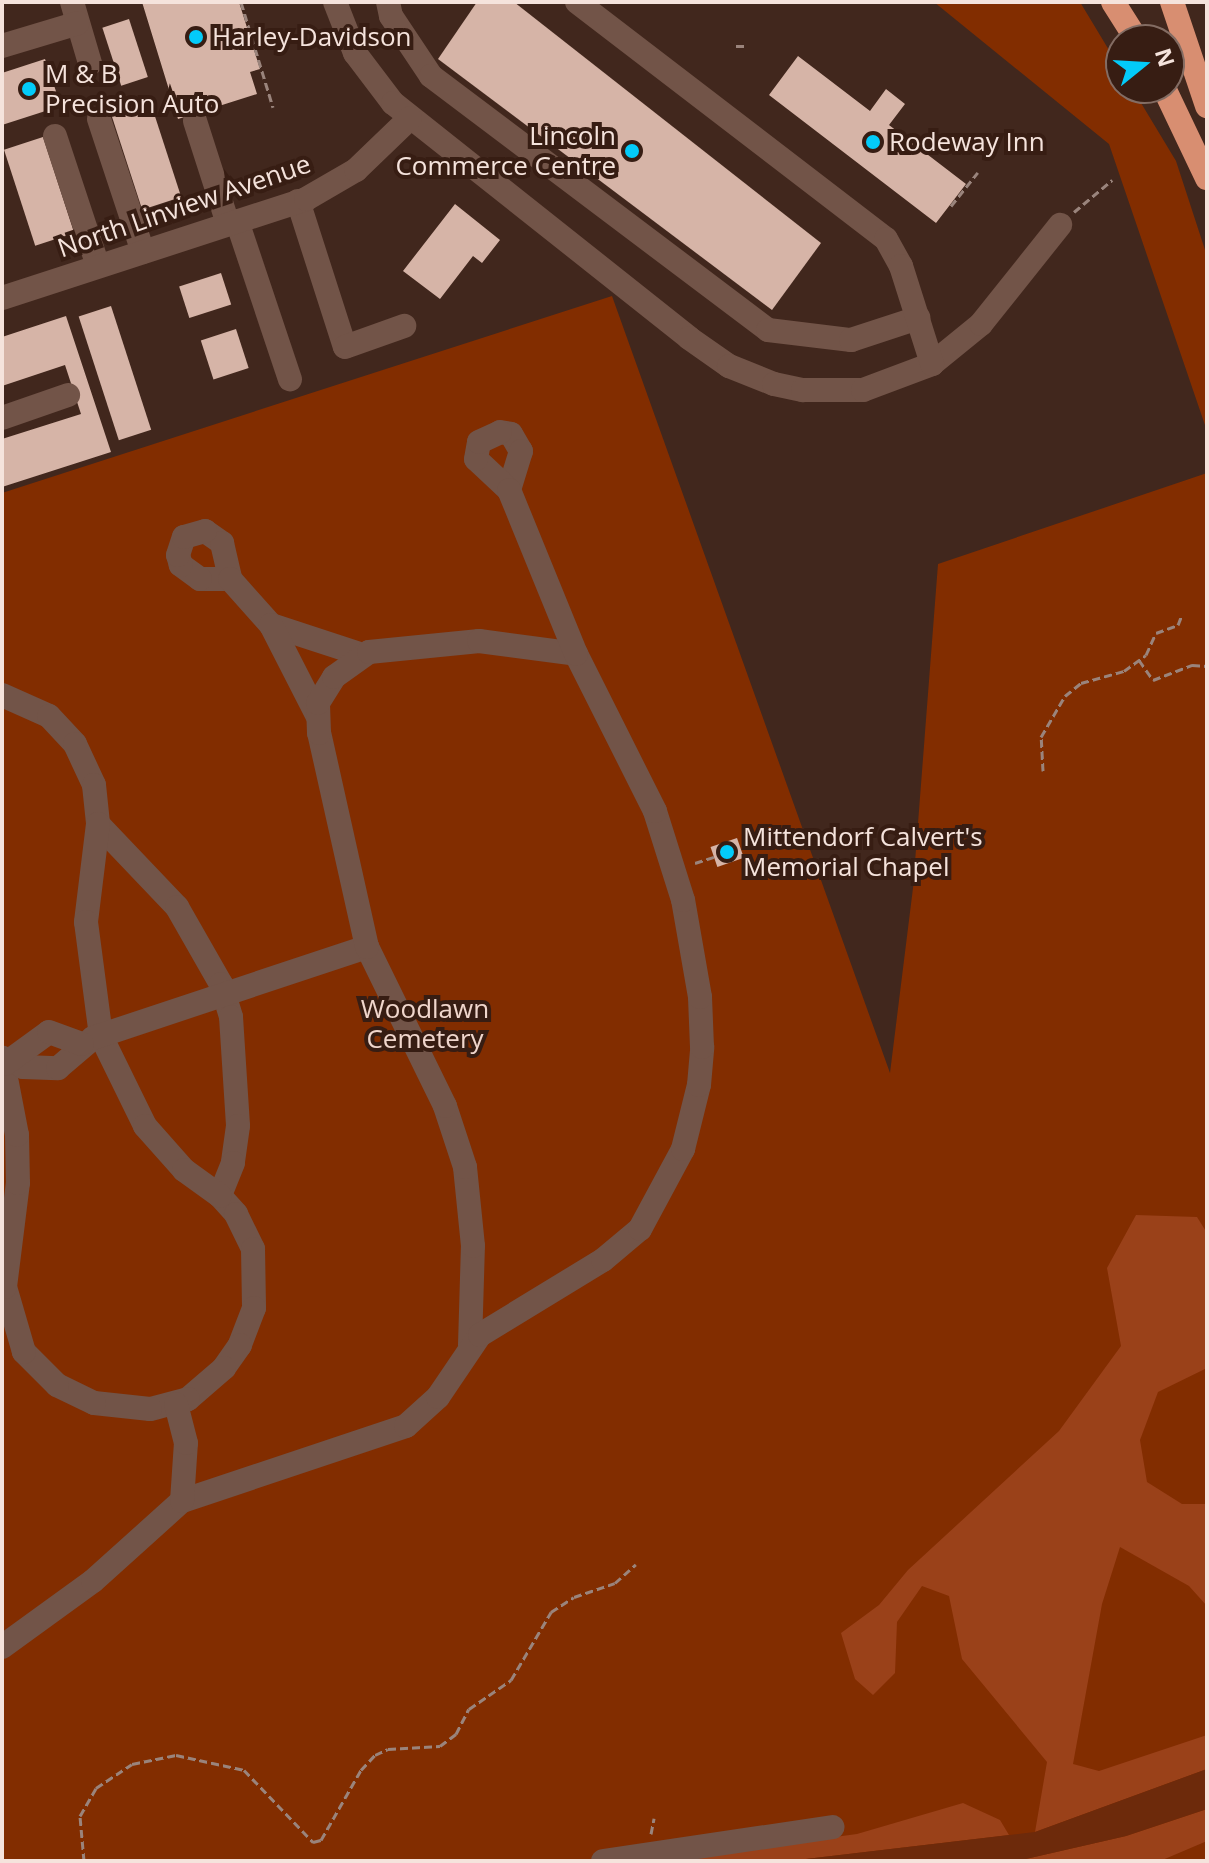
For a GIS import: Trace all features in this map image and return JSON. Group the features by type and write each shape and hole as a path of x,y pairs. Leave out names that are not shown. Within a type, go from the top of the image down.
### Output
{"highway":[{"path":"1113,2 1127,24"},
{"path":"1172,2 1207,106"},
{"path":"1172,104 1207,178"}],"street":[{"path":"388,2 391,16 431,76 768,330 851,340 918,318"},
{"path":"577,2 886,239 901,266 932,364"},
{"path":"343,4 360,61 410,118 689,338 751,376 803,390 840,392 889,383 932,364 981,324 1060,225"},
{"path":"2,46 75,12 90,63"},
{"name":"North Linview Avenue","path":"2,298 298,201 356,170 410,118"},
{"path":"99,119 143,252"},
{"path":"195,121 290,379"},
{"path":"55,136 98,266"},
{"path":"298,201 345,347 404,326"},
{"path":"2,418 68,395"},
{"path":"2,1647 93,1581 182,1501 406,1426 438,1397 470,1345 603,1260 640,1229 683,1149 699,1085 700,997 675,869 638,775 576,654 509,490"},
{"path":"230,579 271,625 317,715 367,947 445,1106 465,1167 473,1246 470,1345"},
{"path":"271,625 363,655 467,641 576,654"},
{"path":"317,715 320,695 334,677 363,655"},
{"path":"2,695 49,716 75,744 94,785 98,824 86,922 92,1040 145,1126 184,1170 220,1196 236,1214 253,1249 254,1308 240,1345 224,1368 203,1389 176,1404 117,1408 57,1385 37,1369 15,1333 4,1266 18,1171 8,1061"},
{"path":"98,824 177,907 224,994 239,1092 233,1163 220,1196"},
{"path":"8,1061 23,1067 58,1068 92,1040 367,947"},
{"path":"8,1061 49,1032 92,1040"},
{"path":"176,1404 186,1443 182,1501"},
{"path":"603,1861 833,1827"}],"path":[{"path":"241,2 273,107"},
{"path":"736,46 744,46"},
{"path":"951,206 978,172"},
{"path":"1060,225 1112,180"},
{"path":"1043,771 1041,737 1065,696 1139,660 1156,633 1178,625 1181,617"},
{"path":"1139,660 1153,680 1192,665 1207,666"},
{"path":"84,1861 80,1816 96,1788 132,1764 164,1756 203,1759 244,1770 313,1842 321,1840 361,1770 375,1755 388,1749 440,1746 456,1734 469,1709 511,1680 551,1612 574,1597 615,1583 636,1564"},
{"path":"650,1843 654,1818"}],"green space":[{"path":"934,2 1080,2 1105,43 1105,104 1142,104 1176,161 1207,256 1207,431 1109,144"},
{"name":"Woodlawn Cemetery","path":"612,296 890,1073 913,888 938,564 1207,473 1207,1861 2,1861 2,493"}],"shaded area":[{"path":"1136,1215 1197,1217 1207,1233 1207,1368 1158,1392 1140,1440 1147,1482 1182,1504 1207,1504 1207,1606 1189,1586 1120,1547 1102,1604 1073,1764 1099,1771 1207,1735 1207,1769 1035,1832 1047,1762 962,1659 949,1596 922,1586 897,1622 895,1673 873,1695 855,1679 841,1633 879,1605 908,1570 1059,1431 1121,1346 1107,1268"},
{"path":"1207,1769 1207,1809 1126,1836 1017,1861 789,1861 1035,1832"},
{"path":"963,1803 1000,1820 1009,1835 789,1861 657,1861 857,1834"},
{"path":"1207,1809 1207,1841 1160,1861 1017,1861 1126,1836"}],"building":[{"name":"Harley-Davidson","path":"142,2 239,2 260,69 250,72 257,94 178,119"},
{"name":"Lincoln Commerce Centre","path":"477,2 514,2 821,243 772,310 438,59"},
{"name":"M & B Precision Auto","path":"129,19 148,77 121,86 102,28"},
{"name":"Rodeway Inn","path":"798,56 870,111 886,89 905,104 889,125 966,184 936,223 769,95"},
{"name":"M & B Precision Auto","path":"45,59 61,106 2,125 2,73"},
{"path":"150,101 181,197 142,210 111,114"},
{"path":"43,137 74,233 35,246 4,150"},
{"path":"455,204 500,240 482,263 473,256 440,299 403,271"},
{"path":"221,273 231,304 189,318 179,287"},
{"path":"111,306 151,430 119,440 79,317"},
{"path":"66,316 111,452 2,487 2,439 81,414 65,365 2,386 2,337"},
{"path":"236,329 249,368 213,379 201,340"},
{"name":"Mittendorf Calvert's Memorial Chapel","path":"737,838 744,858 717,867 711,847"}],"place":[{"name":"Harley-Davidson","path":"196,37"},
{"name":"M & B Precision Auto","path":"29,89"},
{"name":"Rodeway Inn","path":"873,142"},
{"name":"Lincoln Commerce Centre","path":"632,151"},
{"name":"Mittendorf Calvert's Memorial Chapel","path":"727,852"}]}
